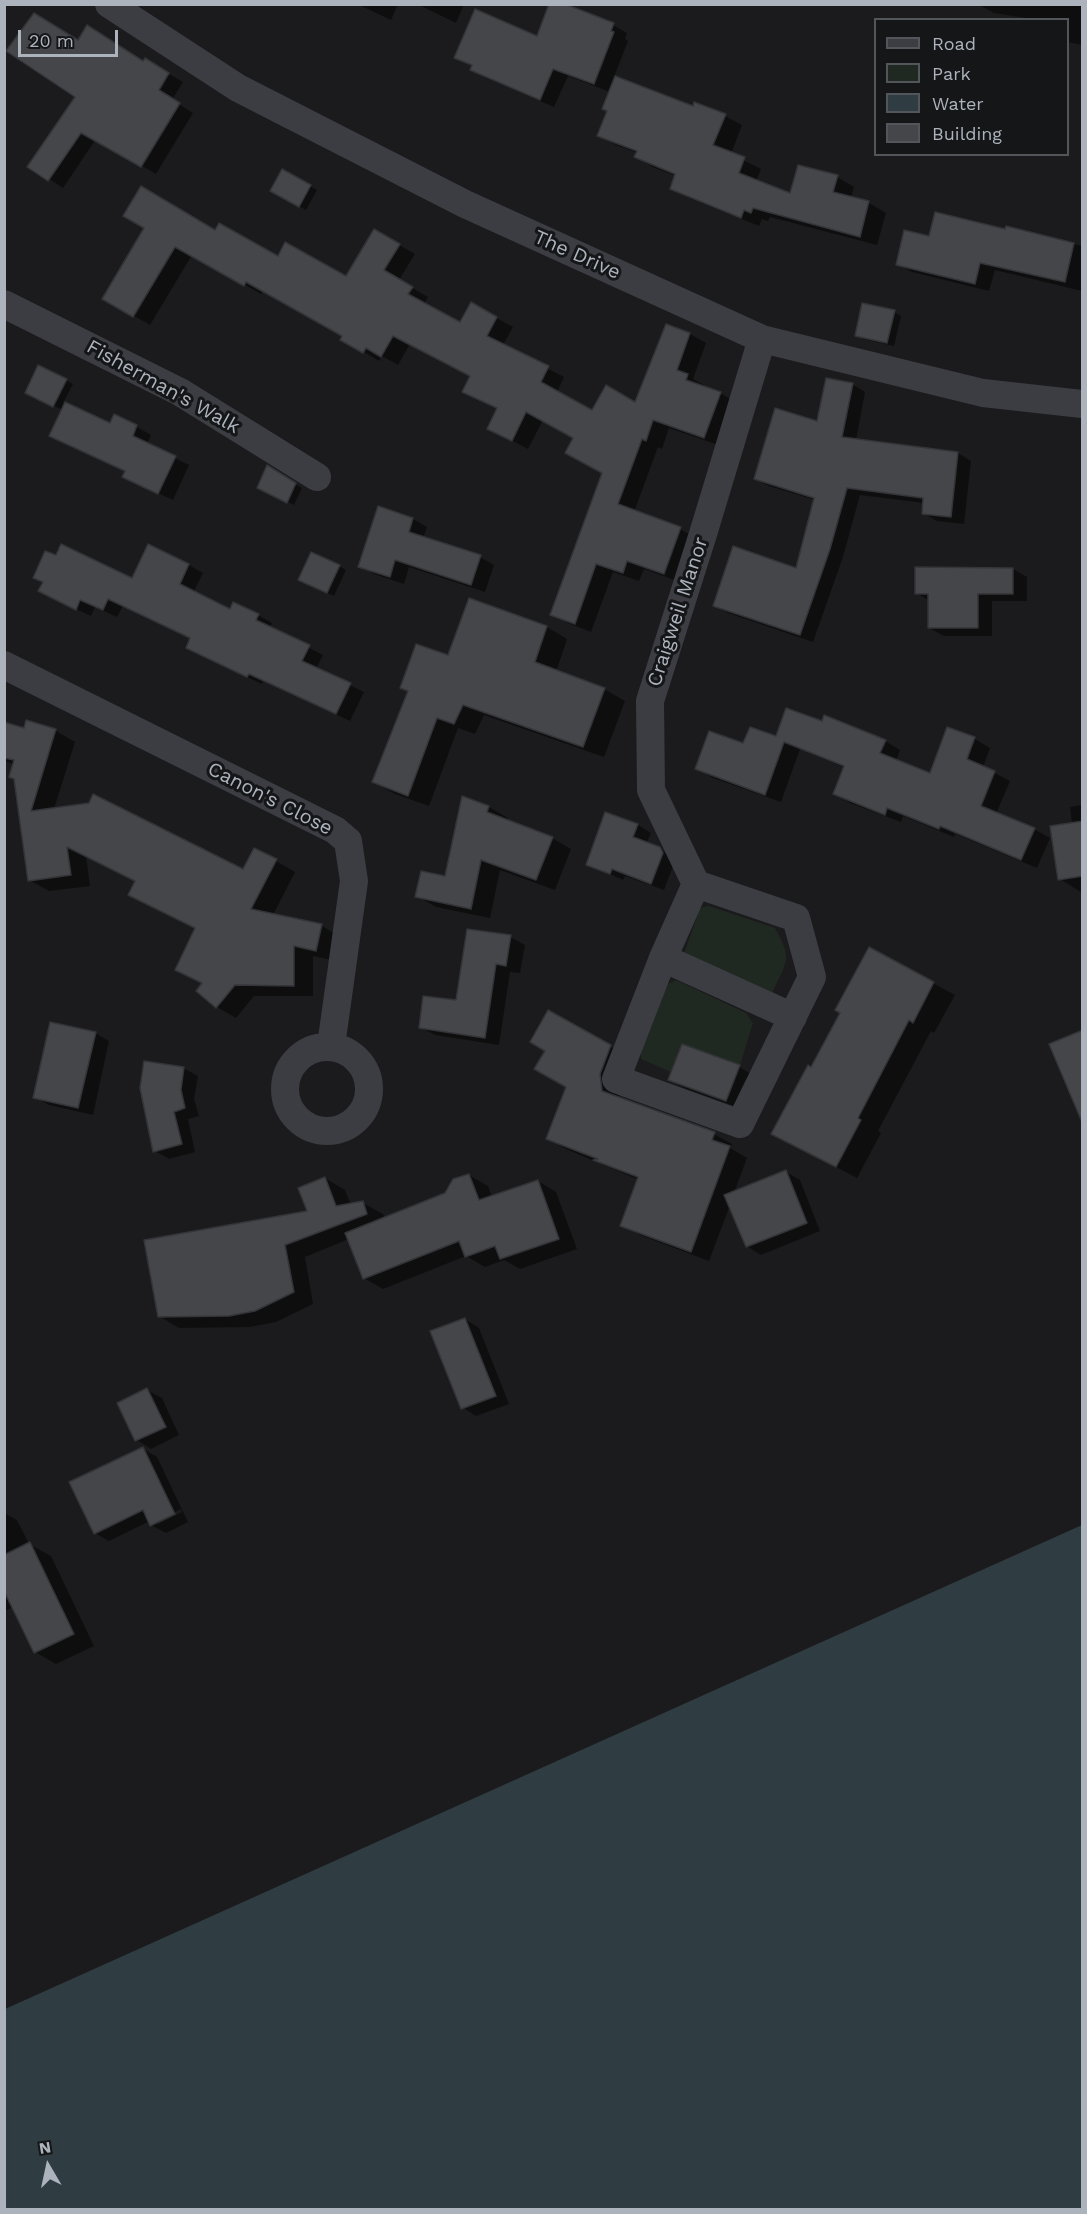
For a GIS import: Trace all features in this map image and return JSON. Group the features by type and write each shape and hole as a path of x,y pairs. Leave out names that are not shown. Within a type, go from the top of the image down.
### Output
{"street":[{"name":"The Drive","path":"109,4 248,93 465,204 762,339 983,393 1083,404"},
{"name":"Fisherman's Walk","path":"4,304 180,392 317,477"},
{"name":"Craigweil Manor","path":"696,884 651,790 650,701 762,339"},
{"name":"Canon's Close","path":"4,665 335,830 348,841 354,882 331,1046"},
{"path":"696,884 796,918 812,977 740,1124 616,1079 663,958 696,884"},
{"path":"663,958 793,1017"}],"green space":[{"path":"709,906 775,928 784,947 786,960 772,993 684,954 700,908"},
{"path":"676,980 746,1013 753,1023 740,1065 683,1044 671,1072 641,1059 641,1039 664,986"}],"water":[{"path":"1082,1525 1082,2209 5,2209 5,2009"}],"building":[{"path":"549,4 565,4 614,23 611,31 614,32 594,84 553,69 540,100 470,70 472,65 454,58 475,9 537,36"},
{"path":"34,13 78,40 87,25 143,61 145,58 169,73 159,90 180,103 141,167 81,133 48,181 27,167 75,97 6,51"},
{"path":"615,76 693,106 694,102 726,114 713,145 745,157 739,173 790,193 798,165 838,175 833,192 869,201 860,237 753,208 751,213 744,210 741,218 670,189 675,174 634,157 637,151 597,136 607,111 602,109"},
{"path":"282,169 311,185 299,207 270,191"},
{"path":"141,186 215,230 219,223 278,256 285,242 346,276 374,229 400,244 384,270 413,287 408,294 460,322 471,302 497,317 487,336 549,366 541,382 592,410 606,385 635,402 666,324 690,333 677,370 688,374 686,380 721,392 704,438 653,420 646,441 642,439 618,504 681,527 664,574 627,561 623,573 596,564 575,624 550,615 602,473 565,453 573,438 526,412 512,441 487,429 497,408 462,392 470,376 393,336 381,357 366,348 363,353 340,340 342,336 246,282 244,286 175,247 133,317 102,299 144,228 123,216"},
{"path":"935,212 1074,243 1065,282 980,263 975,284 896,265 904,230 929,236"},
{"path":"862,303 895,310 887,343 855,336"},
{"path":"38,365 67,379 53,407 25,393"},
{"path":"826,378 853,383 842,437 958,452 951,517 922,514 923,498 847,488 830,549 800,635 713,606 733,546 796,568 814,498 754,479 775,408 817,421"},
{"path":"65,402 110,423 114,414 137,425 133,436 176,456 158,494 122,477 125,471 49,436"},
{"path":"267,465 296,483 287,503 257,488"},
{"path":"378,506 413,518 409,532 481,555 471,585 395,560 390,577 358,567"},
{"path":"61,544 132,578 148,544 189,564 180,584 230,609 233,602 259,614 256,620 310,645 302,661 351,683 336,714 249,674 247,677 186,648 190,638 108,599 103,610 80,600 76,610 38,591 43,582 33,578 45,551 56,555"},
{"path":"311,552 340,565 327,593 298,580"},
{"path":"915,567 1013,568 1013,594 978,594 978,628 928,628 928,594 915,594"},
{"path":"469,598 547,626 535,662 605,688 583,747 463,705 454,724 437,718 408,796 372,782 408,691 400,688 416,644 448,655"},
{"path":"786,708 822,721 824,715 886,740 880,753 930,773 947,727 975,737 967,759 995,771 981,806 1035,828 1021,860 940,826 939,829 887,808 885,815 833,794 844,766 784,742 765,795 695,769 709,731 743,743 750,727 776,736"},
{"path":"26,720 56,729 31,811 89,803 93,794 243,869 254,848 277,859 251,909 322,924 316,951 294,946 294,986 235,985 216,1008 196,991 202,983 175,970 195,928 128,895 135,881 67,847 71,875 28,881 14,779 9,777 14,760 4,758 4,722 24,728"},
{"path":"462,796 489,806 487,812 553,837 536,880 481,860 471,909 415,897 421,871 445,876"},
{"path":"605,812 638,824 633,837 660,847 663,853 651,884 612,869 610,874 586,865"},
{"path":"1083,821 1083,876 1058,880 1050,826"},
{"path":"467,929 511,935 506,966 496,964 485,1038 419,1028 423,996 456,1000"},
{"path":"869,947 934,982 913,1023 909,1020 858,1118 861,1120 836,1167 771,1134 808,1065 811,1067 840,1013 835,1010"},
{"path":"548,1010 611,1045 600,1074 602,1091 715,1132 712,1140 730,1146 691,1252 620,1226 638,1177 546,1139 566,1087 534,1069 545,1051 530,1042"},
{"path":"50,1022 96,1032 78,1108 33,1098"},
{"path":"1083,1030 1083,1122 1082,1122 1049,1044"},
{"path":"682,1044 740,1065 726,1101 668,1080"},
{"path":"144,1061 184,1067 181,1090 185,1108 174,1112 182,1144 153,1152 140,1088"},
{"path":"786,1170 807,1223 746,1247 724,1195"},
{"path":"469,1174 479,1200 538,1180 559,1239 500,1259 495,1246 465,1257 459,1241 363,1279 345,1233 445,1193 453,1179"},
{"path":"325,1177 336,1206 363,1201 367,1214 285,1245 294,1292 255,1311 229,1316 158,1317 144,1240 307,1211 298,1188"},
{"path":"465,1318 496,1396 461,1409 430,1331"},
{"path":"147,1388 166,1427 135,1441 117,1403"},
{"path":"143,1447 175,1514 150,1526 143,1510 94,1534 69,1482"},
{"path":"30,1542 74,1634 34,1653 4,1591 4,1555"}]}
